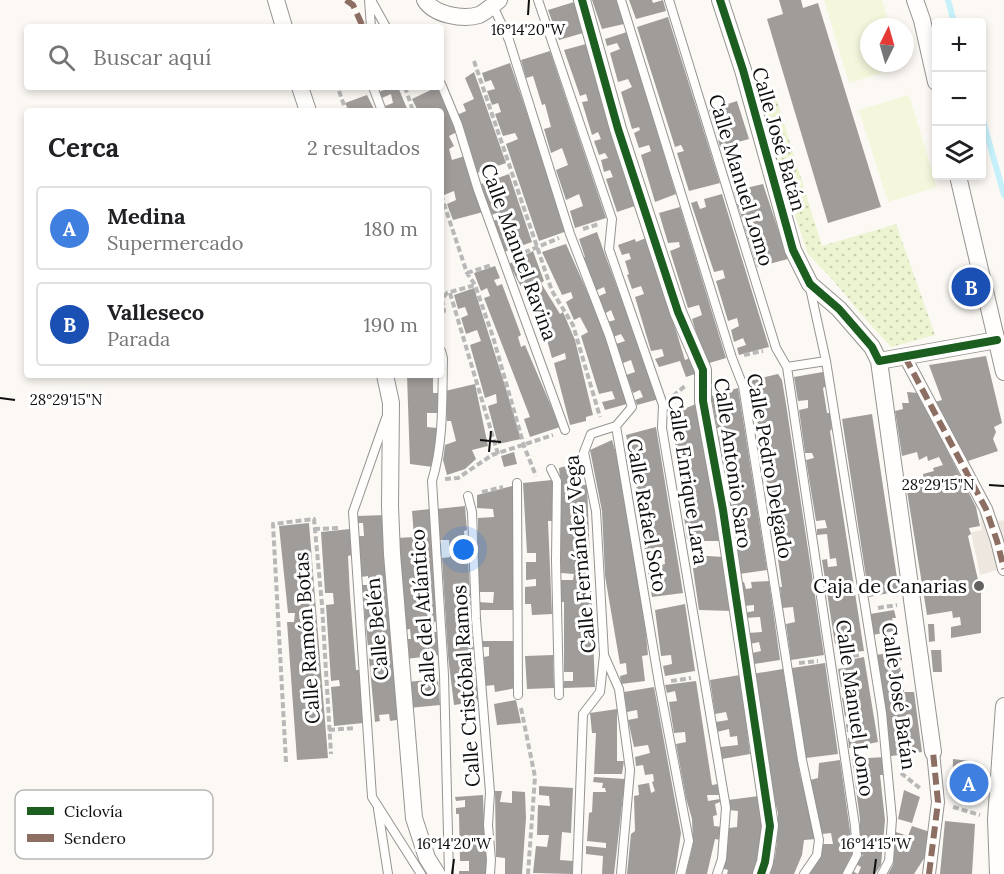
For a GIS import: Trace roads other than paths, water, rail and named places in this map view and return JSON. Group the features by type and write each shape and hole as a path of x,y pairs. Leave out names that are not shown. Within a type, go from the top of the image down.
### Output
{"street":[{"path":"276,0 283,24"},
{"path":"425,0 428,5 447,16 478,15 496,3"},
{"name":"Calle Antonio Saro","path":"582,0 618,129 678,312 703,370 703,401 723,510 770,826 761,874"},
{"name":"Calle José Batán","path":"720,0 743,70 793,250 810,284"},
{"path":"915,0 934,72"},
{"path":"301,90 307,108"},
{"path":"959,180 1004,372"},
{"path":"810,284 839,309 872,347 879,361 938,802 929,874"},
{"path":"879,361 997,340"},
{"path":"905,357 986,509 1004,569"},
{"name":"Calle Belén","path":"386,378 391,403 392,554 414,818 427,858 437,874"},
{"path":"998,874 996,819 1004,706"}],"lane":[{"path":"370,0 370,24"},
{"path":"370,0 385,24"},
{"name":"Calle Enrique Lara","path":"538,0 612,219 609,249 663,405 662,428 726,808 722,859 717,874"},
{"name":"Calle Pedro Delgado","path":"621,0 732,358 743,386 802,760 819,840 817,855 804,874"},
{"name":"Calle Manuel Lomo","path":"669,0 776,348 787,367 855,826 857,855 847,874"},
{"name":"Calle Rafael Soto","path":"496,3 570,234 609,335 632,407 615,426 689,841 681,874"},
{"path":"374,90 381,108"},
{"name":"Calle Manuel Ravina","path":"443,90 458,125 478,189 565,430"},
{"name":"Calle José Batán","path":"810,284 826,361 873,653 888,764 892,819 889,861 882,874"},
{"path":"787,367 826,361"},
{"name":"Calle del Atlántico","path":"443,378 438,461 432,481 432,501 444,675 449,874"},
{"path":"391,403 353,512 372,797 421,874"},
{"name":"Calle Fernández Vega","path":"615,426 591,434 584,452 596,511 604,655 619,689 630,770 621,874"},
{"path":"551,469 557,481 559,695"},
{"path":"517,483 518,695"},
{"name":"Calle Cristóbal Ramos","path":"468,496 472,513 476,619 489,781 490,874"},
{"path":"577,874 583,714 600,692 604,655"},
{"path":"377,804 388,874"}],"waterway":[{"path":"948,0 953,18"},
{"path":"985,126 1004,195"}],"place":[{"name":"Valleseco","path":"971,287"},
{"name":"Caja de Canarias","path":"979,586"},
{"name":"Medina","path":"969,783"}]}
